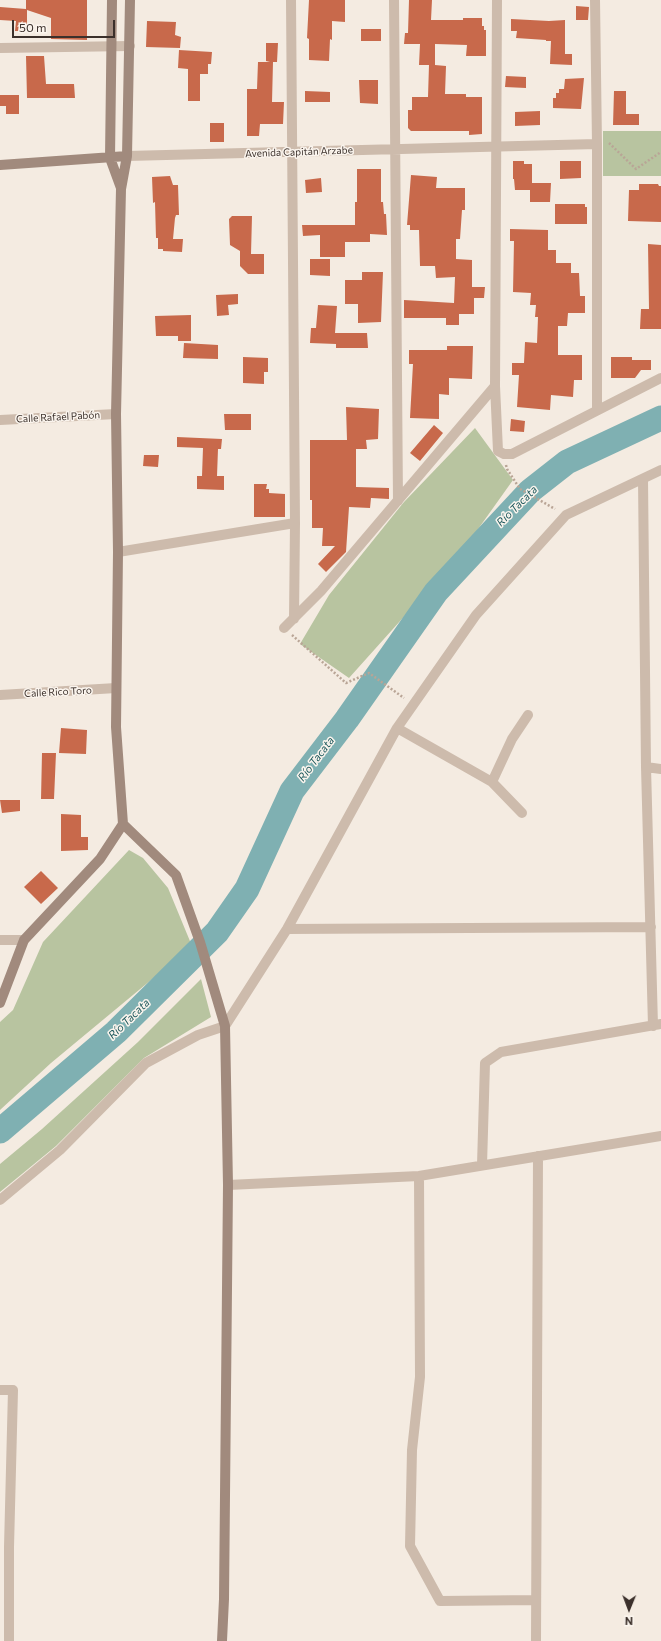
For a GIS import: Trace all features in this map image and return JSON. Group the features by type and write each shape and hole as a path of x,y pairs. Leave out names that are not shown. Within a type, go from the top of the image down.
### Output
{"street":[{"path":"112,0 110,158 121,189"},
{"path":"0,1003 24,940 100,859 123,824 116,727 118,552 116,414 121,189 128,156 130,0"},
{"path":"291,0 295,523 294,619"},
{"path":"394,0 398,501"},
{"path":"496,0 497,147 495,386 498,451 504,454 512,454 661,378"},
{"path":"595,0 597,133 597,410"},
{"path":"0,48 130,46"},
{"name":"Avenida Capitán Arzabe","path":"0,165 128,156 597,144"},
{"path":"284,628 321,591 495,386"},
{"name":"Calle Rafael Pabón","path":"0,420 116,414"},
{"path":"0,1200 60,1150 146,1063 198,1035 225,1026 287,929 397,728 476,615 566,515 661,470"},
{"path":"482,1165 485,1063 501,1052 657,1025 651,927 646,767 643,479"},
{"path":"118,552 295,523"},
{"name":"Calle Rico Toro","path":"0,695 116,688"},
{"path":"492,782 512,739 528,715"},
{"path":"397,728 492,782 522,813"},
{"path":"646,767 661,769"},
{"path":"123,824 176,875 200,942 225,1026 228,1185 224,1598 222,1641"},
{"path":"287,929 651,927"},
{"path":"0,940 24,940"},
{"path":"228,1185 419,1176 661,1136"},
{"path":"536,1641 538,1156"},
{"path":"419,1176 420,1377 412,1450 410,1546 440,1601 536,1600"},
{"path":"0,1390 13,1390 9,1547 9,1641"}],"path":[{"path":"597,133 636,169 661,152"},
{"path":"504,454 507,469 520,489 542,503"},
{"path":"284,628 346,683 369,672 413,705"}],"green space":[{"path":"603,131 661,131 661,176 603,176"},
{"path":"475,428 513,480 461,553 349,678 300,644 329,595 404,502"},
{"path":"129,850 143,858 168,888 192,946 51,1063 0,1110 0,1022 13,1010 43,942"},
{"path":"201,979 211,1017 144,1058 56,1146 0,1192 0,1164 42,1129 138,1042"}],"building":[{"path":"26,0 87,0 87,40 51,39 51,18 27,10 27,31 15,31 16,21 0,20 0,7 26,9"},
{"path":"309,0 345,0 345,22 332,21 332,40 330,39 329,61 309,60 309,39 307,38"},
{"path":"409,0 432,0 431,20 463,20 463,18 482,18 482,26 484,26 484,30 486,30 486,56 466,56 467,45 435,44 435,65 446,66 445,94 466,94 466,97 482,97 482,134 469,135 469,131 411,131 408,128 408,110 412,110 412,97 428,97 429,65 419,65 420,44 404,44 405,33 408,33"},
{"path":"576,6 589,7 588,20 576,20"},
{"path":"511,19 549,21 565,20 565,54 572,54 572,65 550,64 551,41 516,38 517,31 511,31"},
{"path":"147,21 176,22 175,35 181,37 180,48 146,47"},
{"path":"361,29 381,29 381,41 361,41"},
{"path":"266,43 278,43 277,62 273,62 272,102 284,102 283,124 260,124 259,136 247,136 247,89 257,89 258,62 270,62 266,61"},
{"path":"179,50 212,52 211,64 208,64 208,74 200,74 200,101 188,101 188,69 178,68"},
{"path":"26,56 44,56 46,84 74,84 75,98 27,98"},
{"path":"506,76 526,77 526,88 505,87"},
{"path":"584,78 581,109 553,108 553,98 556,98 556,93 559,93 559,89 564,89 565,79"},
{"path":"359,80 378,80 378,104 360,103"},
{"path":"305,91 330,92 330,102 305,102"},
{"path":"614,91 626,91 626,114 639,114 639,125 613,125"},
{"path":"0,95 19,95 19,114 6,114 6,106 0,106"},
{"path":"540,111 540,125 515,126 515,112"},
{"path":"210,123 224,123 224,142 210,142"},
{"path":"513,161 524,161 524,164 532,164 532,183 551,183 550,202 530,202 530,190 515,190 513,179"},
{"path":"560,161 581,161 581,178 560,179"},
{"path":"357,169 381,169 381,202 383,202 384,214 386,214 387,235 370,234 370,242 345,242 345,257 320,257 320,235 303,236 302,225 355,225"},
{"path":"411,175 437,177 436,188 465,188 465,210 462,210 460,239 456,239 456,259 472,260 472,287 485,287 484,298 474,298 474,314 459,314 459,325 446,325 446,318 404,318 404,300 454,303 455,277 436,278 435,266 420,266 419,230 410,230 410,225 407,225"},
{"path":"170,176 173,185 178,185 179,215 176,215 175,218 173,239 183,239 182,252 163,251 163,249 158,249 158,238 156,238 155,202 153,203 152,177"},
{"path":"321,178 322,192 306,193 305,180"},
{"path":"639,184 658,184 661,186 661,222 628,221 629,190 639,190"},
{"path":"555,204 585,204 585,207 587,207 587,224 555,224"},
{"path":"232,216 252,216 251,254 264,254 264,274 248,274 240,266 240,251 230,245 229,219"},
{"path":"510,229 548,230 548,250 556,250 556,263 571,263 571,273 579,273 580,296 585,296 585,313 568,313 567,326 558,326 558,355 582,355 582,380 574,380 573,397 551,395 550,410 517,407 519,375 512,375 512,363 524,363 525,342 537,343 538,317 535,317 536,305 530,305 531,293 513,292 514,241 510,241"},
{"path":"648,244 661,245 661,329 640,329 641,309 649,309"},
{"path":"310,259 330,259 330,276 310,275"},
{"path":"362,272 383,272 381,322 358,323 358,304 345,304 345,280 362,280"},
{"path":"238,294 238,304 228,305 229,315 217,316 216,295"},
{"path":"318,305 337,306 335,333 367,333 368,348 336,348 336,344 310,343 311,328 316,328"},
{"path":"191,315 191,341 178,341 178,336 156,336 155,316"},
{"path":"184,343 218,345 218,359 183,358"},
{"path":"447,346 473,346 472,379 449,378 449,395 439,394 439,419 410,418 413,364 409,364 409,350 447,350"},
{"path":"243,357 268,358 268,372 264,372 264,384 243,383"},
{"path":"611,357 632,357 632,360 651,360 651,370 641,370 635,378 611,378"},
{"path":"346,407 379,409 378,439 366,440 367,449 356,449 356,487 389,488 389,499 371,498 370,508 349,507 346,552 326,572 318,564 335,546 322,546 323,528 312,528 312,500 310,500 310,440 347,440"},
{"path":"224,414 251,414 251,430 225,430"},
{"path":"511,419 525,421 524,432 510,431"},
{"path":"434,425 443,433 420,461 410,453"},
{"path":"177,437 222,439 221,449 218,449 217,476 224,476 224,490 197,489 197,476 202,476 203,448 177,447"},
{"path":"144,455 159,455 158,467 143,466"},
{"path":"254,484 267,484 266,489 269,489 269,493 285,494 285,517 254,517"},
{"path":"61,728 87,730 86,754 59,753"},
{"path":"42,753 56,753 54,799 41,799"},
{"path":"0,800 20,800 20,811 2,813"},
{"path":"61,814 81,815 81,837 88,837 88,850 61,851"},
{"path":"41,871 58,888 41,904 24,887"}],"waterway":[{"name":"Río Tacata","path":"0,1131 116,1032 217,932 247,889 292,791 347,719 436,592 530,491 567,462 661,418"}]}
